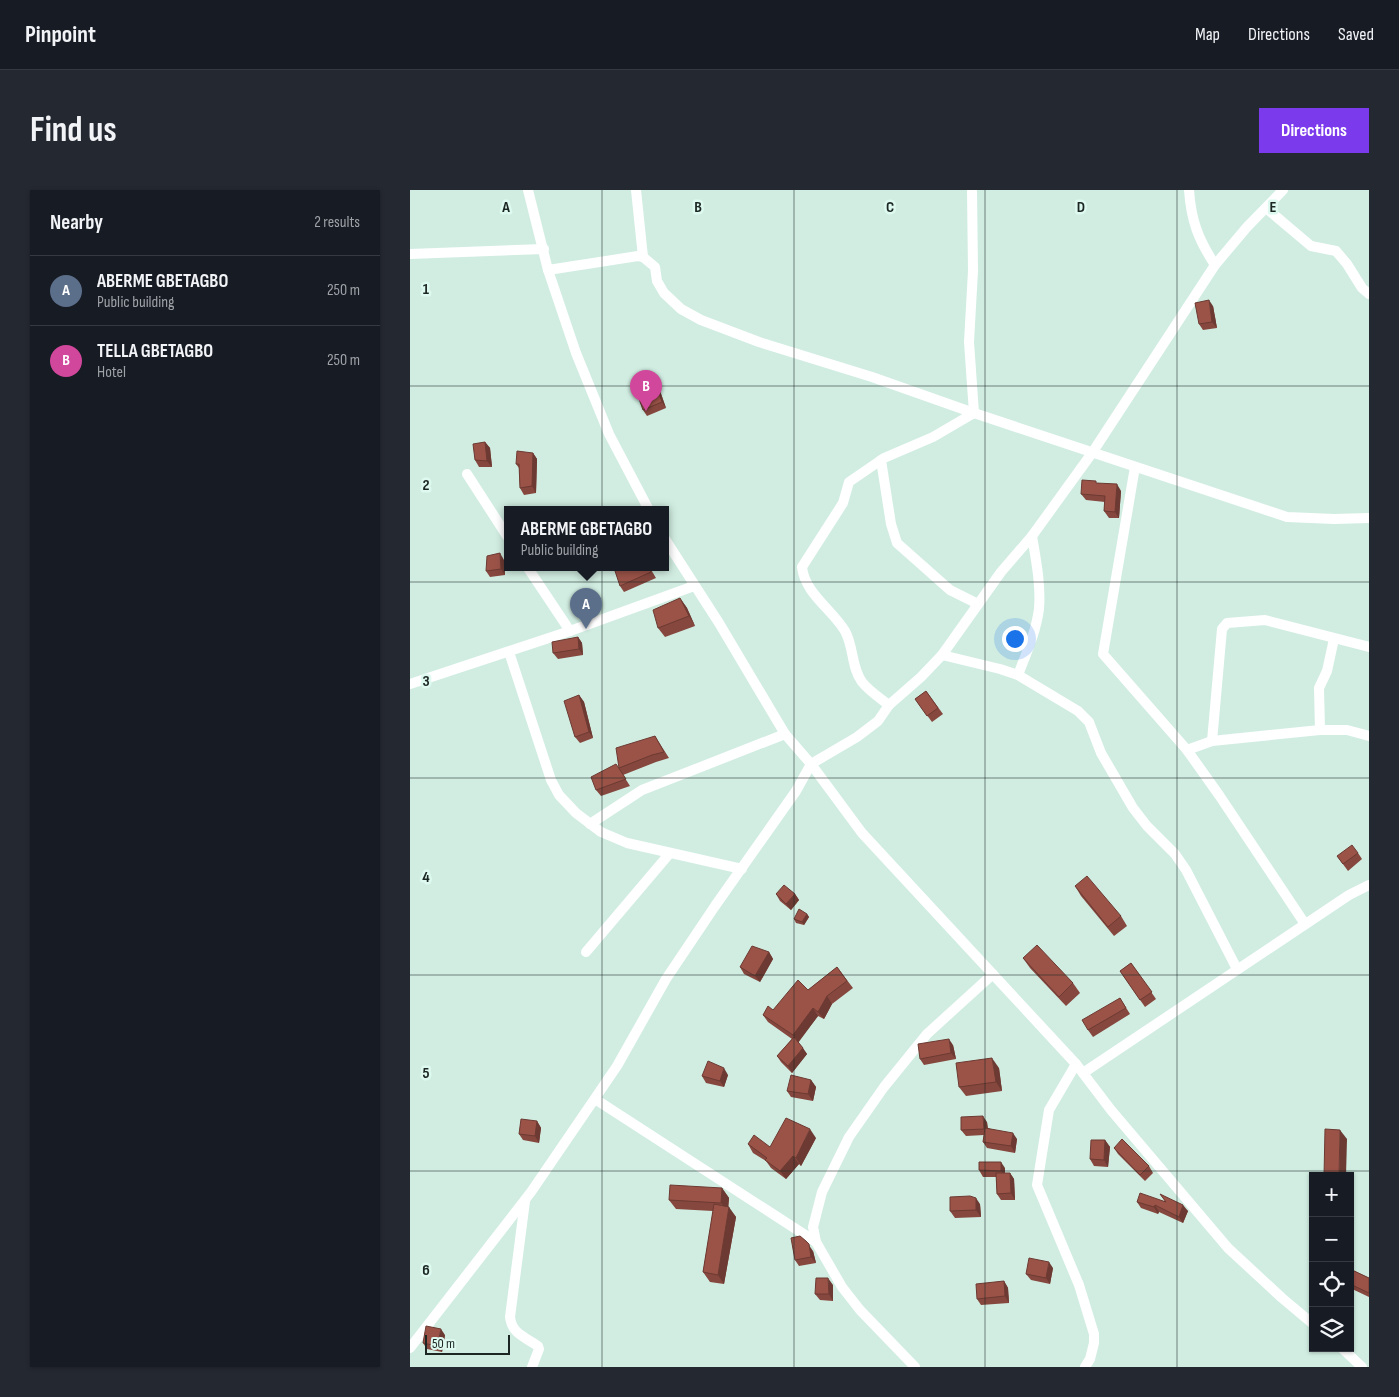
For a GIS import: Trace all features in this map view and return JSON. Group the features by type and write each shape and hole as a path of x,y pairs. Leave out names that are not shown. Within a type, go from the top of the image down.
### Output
{"street":[{"path":"528,190 548,270 576,353 609,434 647,506"},
{"path":"636,190 644,257"},
{"path":"972,190 973,271 969,342 974,413"},
{"path":"1189,190 1190,210 1197,234 1215,264"},
{"path":"410,1348 525,1200 595,1099 666,979 796,791 811,764 857,737 878,721 889,705 921,677 942,655 1001,572 1032,536 1092,453 1215,264 1284,190"},
{"path":"1266,208 1311,246 1336,251 1347,264 1362,288 1369,294"},
{"path":"410,254 544,249"},
{"path":"548,270 638,256 644,257 656,267 657,281 664,293 681,309 701,320 759,342 872,377 1092,453 1287,517 1369,518"},
{"path":"889,705 863,684 856,672 849,639 844,630 808,586 803,578 802,567 843,503 849,482 881,460 934,437 974,413"},
{"path":"881,460 891,524 897,543 950,590 978,604"},
{"path":"1135,467 1103,654 1187,750 1305,924"},
{"path":"467,474 504,531"},
{"path":"1018,675 1039,609 1039,587 1032,536"},
{"path":"669,545 719,623 785,734 811,764 862,833 1076,1064 1111,1110 1228,1248 1309,1321"},
{"path":"530,571 570,632"},
{"path":"410,684 570,632 694,586"},
{"path":"1212,742 1222,629 1227,623 1265,620 1369,647"},
{"path":"1320,730 1319,688 1327,671 1334,639"},
{"path":"509,652 551,780 559,795 576,813 601,832 627,843 742,868"},
{"path":"942,655 1018,675 1078,710 1088,722 1101,753 1133,808 1175,854 1186,870 1237,969"},
{"path":"1187,750 1212,742 1279,733 1347,730 1369,736"},
{"path":"590,824 642,790 785,734"},
{"path":"586,952 670,852"},
{"path":"1083,1073 1349,895 1369,885"},
{"path":"915,1367 854,1302 842,1286 816,1242 813,1226 822,1192 849,1137 884,1087 927,1034 993,974"},
{"path":"1076,1064 1049,1110 1037,1185 1079,1285 1094,1334 1094,1343 1087,1366"},
{"path":"595,1099 816,1242"},
{"path":"525,1200 510,1317 511,1325 515,1332 538,1346 539,1349 532,1367"},
{"path":"1346,1352 1362,1367"}],"building":[{"path":"1209,300 1212,322 1199,324 1195,303"},
{"path":"656,384 662,402 643,410 637,393"},
{"path":"485,442 487,461 475,460 473,444"},
{"path":"517,451 533,453 532,486 520,488 519,464 516,464"},
{"path":"1082,480 1117,484 1115,512 1104,511 1105,496 1081,494"},
{"path":"500,553 501,569 486,571 487,556"},
{"path":"615,571 651,572 620,586"},
{"path":"680,598 689,616 658,628 653,610"},
{"path":"578,637 579,649 553,653 552,642"},
{"path":"926,691 938,708 927,716 915,699"},
{"path":"579,695 589,732 575,737 564,701"},
{"path":"655,736 664,752 619,768 616,748"},
{"path":"616,764 626,779 596,790 591,777"},
{"path":"1352,845 1358,853 1343,864 1337,856"},
{"path":"1087,876 1121,916 1108,927 1075,886"},
{"path":"784,885 795,894 786,904 776,894"},
{"path":"799,909 807,914 802,922 794,919"},
{"path":"1037,945 1073,983 1059,997 1023,958"},
{"path":"752,946 769,952 755,976 740,967"},
{"path":"1131,963 1152,992 1140,1000 1120,971"},
{"path":"837,967 847,981 827,996 818,1012 813,1008 793,1035 763,1015 768,1006 773,1010 798,980 808,990"},
{"path":"1120,998 1126,1008 1088,1030 1082,1020"},
{"path":"794,1037 803,1048 788,1066 777,1056"},
{"path":"949,1039 951,1053 920,1059 918,1044"},
{"path":"992,1058 996,1082 959,1087 956,1063"},
{"path":"708,1061 724,1068 720,1081 702,1076"},
{"path":"791,1075 811,1080 808,1094 787,1091"},
{"path":"983,1116 984,1129 961,1130 961,1117"},
{"path":"786,1118 810,1129 796,1158 793,1156 780,1171 765,1160 767,1158 748,1144 754,1135 770,1147"},
{"path":"521,1119 537,1121 535,1136 519,1134"},
{"path":"985,1128 1013,1133 1011,1146 983,1142"},
{"path":"1325,1129 1340,1130 1339,1172 1324,1172"},
{"path":"1122,1139 1149,1166 1140,1175 1114,1148"},
{"path":"1091,1140 1105,1140 1104,1160 1090,1159"},
{"path":"979,1162 1001,1162 1001,1171 979,1170"},
{"path":"996,1173 1010,1173 1011,1193 997,1194"},
{"path":"670,1185 722,1188 721,1203 669,1200"},
{"path":"1140,1193 1166,1202 1160,1194 1183,1205 1179,1217 1155,1205 1154,1207 1137,1202"},
{"path":"970,1196 976,1198 976,1210 950,1211 950,1197"},
{"path":"714,1204 729,1207 718,1275 703,1272"},
{"path":"800,1236 809,1244 811,1257 795,1260 791,1238"},
{"path":"1029,1258 1049,1262 1046,1278 1026,1274"},
{"path":"1354,1271 1369,1278 1369,1293 1354,1286"},
{"path":"816,1278 828,1278 829,1294 815,1294"},
{"path":"1004,1281 1005,1296 977,1299 976,1284"},
{"path":"426,1326 441,1329 437,1346 423,1343"}],"place":[{"name":"TELLA GBETAGBO","path":"646,411"},
{"name":"ABERME GBETAGBO","path":"586,629"}]}
